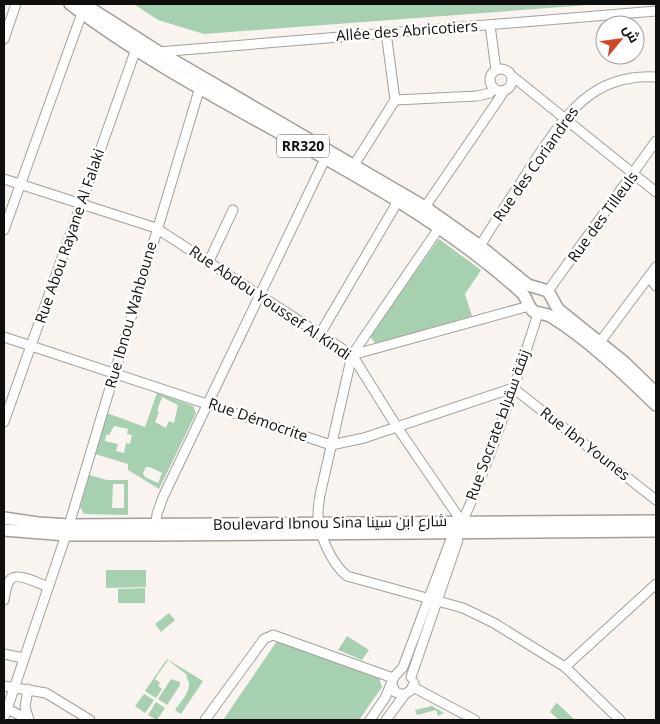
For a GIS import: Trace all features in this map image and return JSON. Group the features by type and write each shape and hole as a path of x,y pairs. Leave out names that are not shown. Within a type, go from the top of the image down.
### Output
{"main road":[{"name":"RR320","path":"70,4 83,8 424,207 480,246 524,283 546,294 563,313 600,342 656,393"},
{"name":"RR320","path":"83,8 136,49 398,201 439,228 522,292 528,304 559,323 606,360 656,405"},
{"path":"528,304 531,292 546,294 549,309 541,313"},
{"name":"Boulevard Ibnou Sina شارع ابن سينا","path":"4,518 38,523 66,534"},
{"name":"Boulevard Ibnou Sina شارع ابن سينا","path":"459,530 656,521"},
{"name":"Boulevard Ibnou Sina شارع ابن سينا","path":"4,530 66,534 155,530 320,528 656,531"}],"street":[{"path":"4,39 16,4"},
{"path":"4,230 83,8"},
{"name":"Allée des Abricotiers","path":"158,52 656,11"},
{"path":"490,25 496,70 490,79 494,88"},
{"path":"354,165 395,100 386,32"},
{"name":"Rue Abou Rayane Al Falaki","path":"4,422 136,49"},
{"path":"496,70 506,69 512,76 656,192"},
{"path":"424,207 505,90 512,83 512,76"},
{"name":"Rue des Coriandres","path":"480,246 564,118 583,99 605,86 625,79 656,77"},
{"name":"Rue Ibnou Wahboune","path":"5,714 8,686 23,658 66,534 156,228 200,87"},
{"path":"395,100 477,96 490,93 494,88"},
{"path":"494,88 505,90"},
{"name":"Rue des Tilleuls","path":"546,294 656,141"},
{"path":"155,530 160,505 324,159"},
{"name":"Rue Abdou Youssef Al Kindi","path":"4,178 156,228 352,355 459,530"},
{"path":"320,334 398,201"},
{"path":"209,261 233,210"},
{"path":"439,228 352,355 320,495 320,528 336,565 347,576 463,608 494,623 565,667 620,720"},
{"path":"600,342 656,267"},
{"path":"649,277 656,286"},
{"path":"352,355 528,304"},
{"name":"Rue Socrate زنقة سقراط","path":"411,677 451,539 459,530 541,313"},
{"name":"Rue Démocrite","path":"4,337 331,444 353,442 513,388"},
{"name":"Rue Ibn Younes","path":"513,388 656,500"},
{"path":"4,600 10,580 13,578 20,577 48,587"},
{"path":"565,667 656,584"},
{"name":"Rue Socrate زنقة سقراط","path":"370,720 394,679 432,600"},
{"path":"205,720 268,636 273,635 394,679 407,674 411,677 413,687"},
{"path":"4,654 23,658"},
{"path":"394,679 395,692 406,694"},
{"path":"8,686 46,693 90,720"},
{"path":"386,720 413,687"},
{"path":"413,687 474,720"},
{"path":"5,714 29,719 26,707 28,689"}],"green space":[{"path":"134,4 602,4 204,34 158,20"},
{"path":"439,239 481,270 465,294 472,316 376,344 371,338 372,333"},
{"path":"157,393 193,406 196,413 159,489 128,470 128,464 95,454 107,413 145,427","holes":["162,397 178,405 174,423 169,421 166,428 155,422","114,426 128,429 127,434 132,435 130,444 126,443 124,453 116,451 118,444 105,441 106,435 109,435","146,467 162,473 158,483 145,477 143,473"]},
{"path":"89,475 107,480 128,480 128,515 84,514 80,507","holes":["113,484 124,484 124,508 112,508"]},
{"path":"106,570 146,570 146,587 106,588"},
{"path":"145,588 145,603 118,603 118,589"},
{"path":"169,613 175,620 161,632 155,624"},
{"path":"347,636 369,650 362,660 338,650"},
{"path":"277,641 379,678 382,687 359,720 223,720"},
{"path":"167,659 203,681 181,714 175,710 188,689 187,675 168,660 155,679 160,683 158,686 162,689 156,698 145,691"},
{"path":"171,679 180,682 180,685 167,705 158,699"},
{"path":"144,694 154,700 145,713 135,706"},
{"path":"156,702 165,708 157,720 148,715"},
{"path":"556,703 575,720 559,720 550,712"},
{"path":"432,706 444,713 438,716 436,710 417,715 415,710"}]}
